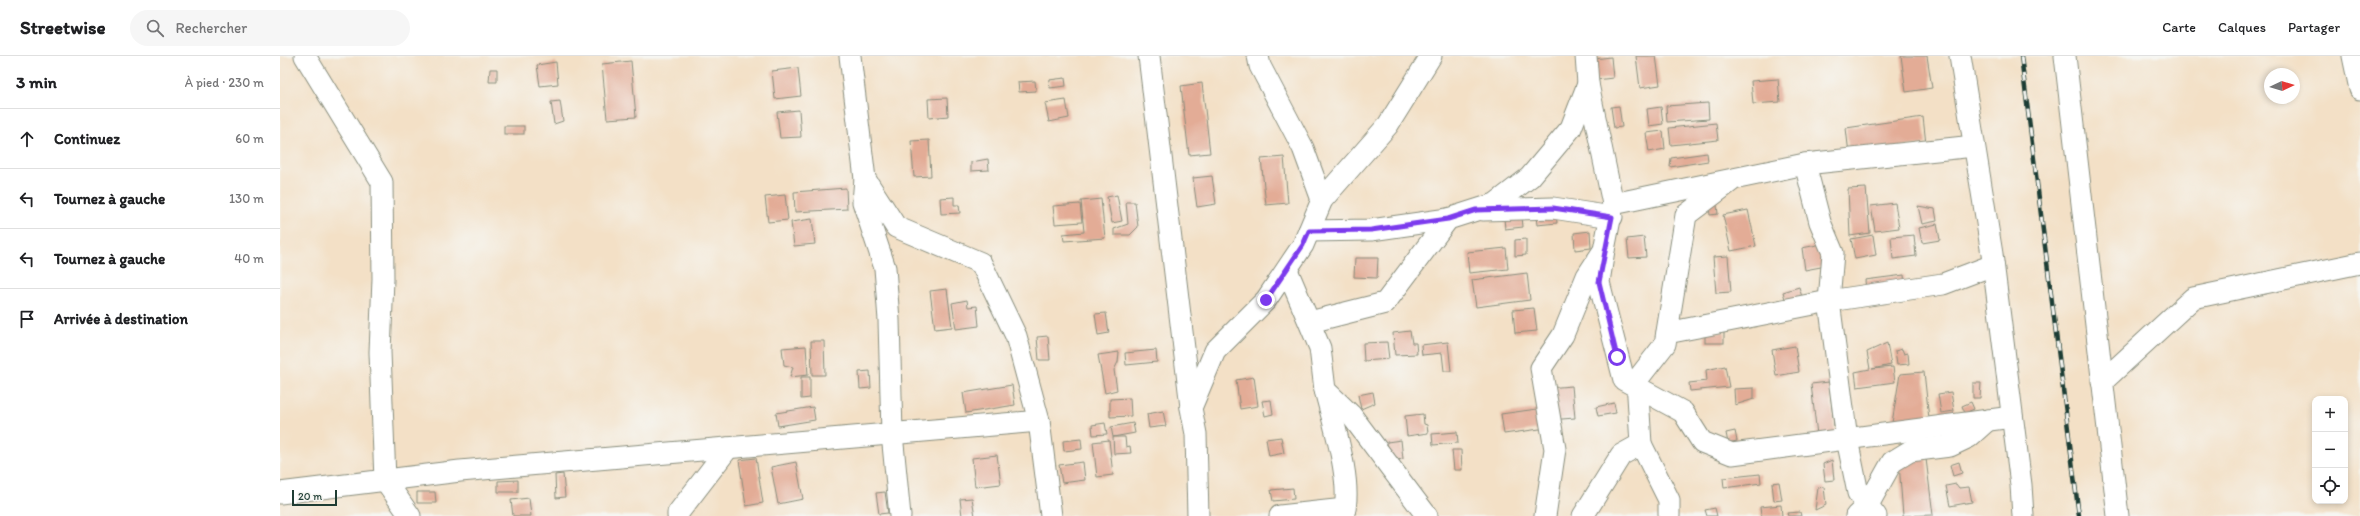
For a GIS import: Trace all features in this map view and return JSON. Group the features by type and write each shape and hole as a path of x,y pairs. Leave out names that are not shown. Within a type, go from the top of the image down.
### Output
{"street":[{"path":"305,56 382,182 383,279 380,352 386,480 410,516"},
{"path":"850,56 865,179 863,202 884,268 889,320 892,434 900,516"},
{"path":"1149,56 1191,408 1196,434 1198,516"},
{"path":"1258,56 1260,66 1303,148 1322,200"},
{"path":"1191,408 1215,351 1266,300 1303,245 1322,200 1388,125 1432,56"},
{"path":"1586,56 1588,84 1612,210 1599,282 1624,380 1638,386 1683,412 1702,442 1732,454 2012,417"},
{"path":"1960,56 1993,265 2023,516"},
{"path":"2065,56 2118,516"},
{"path":"2353,56 2360,89"},
{"path":"1309,231 1371,230 1444,224 1476,210 1495,204 1530,177 1571,128 1588,84"},
{"path":"1476,210 1553,208 1612,210 1805,164 1974,146"},
{"path":"1805,164 1820,222 1833,253 1829,301 1848,439 1858,493 1867,512"},
{"path":"865,179 896,227 981,263 1016,336 1039,421 1051,516"},
{"path":"1669,516 1669,500 1641,444 1637,380 1665,344 1686,215 1731,181"},
{"path":"1310,322 1385,303 1444,224"},
{"path":"1545,516 1555,449 1541,368 1563,335 1587,276 1604,250"},
{"path":"2102,382 2193,298 2360,263"},
{"path":"1667,333 1829,301 1944,284 1993,265"},
{"path":"1280,516 1344,512 1343,464 1325,390 1320,348 1310,322 1286,270"},
{"path":"1325,390 1351,415 1427,516"},
{"path":"1867,512 1892,462 1910,450 1950,446 1969,438 1988,420"},
{"path":"280,493 460,471 1039,421"},
{"path":"1583,516 1621,455 1641,444"},
{"path":"678,516 678,513 728,448"}],"building":[{"path":"1636,56 1656,56 1660,85 1640,88"},
{"path":"1901,56 1927,56 1932,88 1906,92"},
{"path":"1611,57 1613,78 1596,80 1594,59"},
{"path":"631,61 636,117 607,119 602,64"},
{"path":"556,62 558,84 540,86 537,65"},
{"path":"798,68 801,96 775,99 772,71"},
{"path":"490,69 497,69 497,82 489,82"},
{"path":"1065,78 1066,86 1050,88 1049,80"},
{"path":"1778,79 1780,102 1753,104 1751,81"},
{"path":"1035,81 1036,91 1019,92 1018,82"},
{"path":"1202,83 1210,153 1189,155 1181,86"},
{"path":"947,98 948,116 929,118 928,99"},
{"path":"1066,100 1069,118 1049,122 1045,103"},
{"path":"560,101 563,121 554,124 551,102"},
{"path":"1708,103 1709,119 1667,122 1666,106"},
{"path":"1619,106 1622,127 1614,128 1611,107"},
{"path":"1661,107 1663,124 1649,126 1647,109"},
{"path":"799,110 801,137 780,138 777,112"},
{"path":"1923,117 1926,144 1849,154 1846,128"},
{"path":"1716,123 1718,140 1671,145 1669,128"},
{"path":"504,126 524,126 524,134 504,134"},
{"path":"1663,131 1665,149 1649,152 1646,133"},
{"path":"929,140 931,176 914,177 911,141"},
{"path":"1707,153 1708,161 1670,167 1671,158"},
{"path":"1284,157 1288,203 1266,205 1261,159"},
{"path":"988,159 989,170 971,171 971,162"},
{"path":"1212,176 1216,204 1197,207 1193,178"},
{"path":"846,188 847,209 795,212 794,192"},
{"path":"1866,188 1870,233 1850,236 1848,189"},
{"path":"785,195 788,220 768,222 765,197"},
{"path":"1117,195 1122,221 1112,223 1107,197"},
{"path":"1716,196 1718,214 1710,215 1708,197"},
{"path":"954,197 954,205 959,205 960,213 941,214 940,198"},
{"path":"1101,199 1105,238 1064,241 1063,234 1084,232 1081,201"},
{"path":"1126,202 1135,202 1138,227 1130,235 1114,235 1114,229 1128,224"},
{"path":"1895,203 1899,228 1875,231 1871,206"},
{"path":"1080,204 1082,222 1055,224 1053,206"},
{"path":"1918,206 1935,209 1937,221 1922,224"},
{"path":"1748,210 1756,246 1731,251 1723,215"},
{"path":"1556,215 1557,223 1537,225 1536,216"},
{"path":"1522,217 1523,227 1505,229 1504,218"},
{"path":"812,219 815,244 794,246 791,222"},
{"path":"1937,224 1940,240 1922,243 1919,228"},
{"path":"1590,231 1591,248 1575,250 1574,233"},
{"path":"1873,235 1876,255 1855,259 1851,239"},
{"path":"1914,235 1916,256 1893,259 1891,237"},
{"path":"1644,237 1646,257 1629,258 1627,239"},
{"path":"1526,239 1526,255 1515,256 1515,240"},
{"path":"1822,244 1826,266 1805,270 1802,248"},
{"path":"1506,248 1508,269 1469,273 1467,252"},
{"path":"1728,256 1731,292 1716,293 1713,257"},
{"path":"1355,258 1378,258 1377,278 1354,277"},
{"path":"1527,273 1530,300 1476,307 1472,280"},
{"path":"1904,275 1905,286 1866,290 1865,280"},
{"path":"1799,287 1802,297 1786,302 1783,292"},
{"path":"947,289 952,327 935,329 930,291"},
{"path":"967,300 968,307 977,306 979,326 956,329 952,303"},
{"path":"1534,308 1537,331 1515,333 1513,310"},
{"path":"1106,313 1109,333 1098,335 1095,314"},
{"path":"1410,331 1412,343 1416,343 1417,354 1395,355 1393,333"},
{"path":"1705,332 1724,332 1724,343 1705,343"},
{"path":"1048,336 1050,360 1039,360 1037,337"},
{"path":"811,341 824,341 825,375 812,375"},
{"path":"1387,342 1389,359 1364,361 1363,343"},
{"path":"1448,342 1451,371 1444,371 1442,353 1422,355 1421,345"},
{"path":"1887,343 1891,365 1872,369 1893,367 1895,382 1857,387 1855,372 1870,369 1867,352"},
{"path":"806,346 808,375 790,377 793,367 784,365 782,348"},
{"path":"1795,346 1799,372 1776,376 1772,350"},
{"path":"1902,349 1904,354 1908,353 1909,364 1897,365 1895,351"},
{"path":"1156,350 1157,362 1126,365 1125,353"},
{"path":"1119,352 1118,362 1114,370 1117,390 1105,393 1098,355"},
{"path":"1725,366 1729,387 1690,391 1689,383 1707,381 1706,370"},
{"path":"870,371 871,388 860,389 859,372"},
{"path":"1924,372 1930,428 1891,429 1900,374"},
{"path":"801,377 810,377 810,398 801,399"},
{"path":"1254,377 1258,406 1240,409 1236,380"},
{"path":"1829,382 1835,434 1817,435 1811,384"},
{"path":"1973,383 1981,383 1980,398 1973,398"},
{"path":"1012,385 1015,405 966,413 963,393"},
{"path":"1572,386 1575,418 1549,420 1547,388"},
{"path":"1754,388 1754,399 1735,405 1734,389"},
{"path":"1373,392 1375,403 1361,409 1358,395"},
{"path":"1951,392 1954,411 1941,413 1938,394"},
{"path":"1130,398 1131,416 1110,417 1110,399"},
{"path":"1271,400 1273,414 1265,416 1262,401"},
{"path":"1971,402 1974,409 1965,413 1962,406"},
{"path":"1614,403 1616,413 1598,416 1596,407"},
{"path":"813,407 815,420 778,426 776,413"},
{"path":"1544,408 1547,428 1504,434 1501,414"},
{"path":"1163,411 1166,426 1149,428 1147,414"},
{"path":"1423,414 1424,424 1427,425 1428,433 1407,436 1405,416"},
{"path":"1105,423 1107,434 1093,435 1092,425"},
{"path":"1133,423 1135,433 1113,437 1111,427"},
{"path":"1735,431 1737,441 1728,443 1726,433"},
{"path":"1457,432 1458,443 1433,445 1432,434"},
{"path":"1113,437 1125,437 1126,447 1130,446 1131,453 1114,454"},
{"path":"1281,437 1284,453 1269,456 1266,439"},
{"path":"1081,439 1082,449 1064,451 1063,441"},
{"path":"1109,440 1113,475 1097,477 1093,442"},
{"path":"1401,440 1403,459 1389,461 1387,442"},
{"path":"1452,450 1461,450 1462,470 1454,470"},
{"path":"997,455 1001,484 975,487 972,458"},
{"path":"756,458 763,503 746,506 739,460"},
{"path":"1926,459 1933,515 1903,516 1899,463"},
{"path":"1832,460 1834,480 1825,481 1823,464"},
{"path":"796,462 803,499 778,504 771,467"},
{"path":"1083,462 1085,480 1062,483 1059,465"},
{"path":"1959,462 1962,473 1953,476 1950,465"},
{"path":"563,474 565,497 556,498 555,475"},
{"path":"1760,474 1761,483 1724,488 1723,478"},
{"path":"518,480 518,492 498,492 498,481"},
{"path":"1779,482 1782,500 1774,501 1772,483"},
{"path":"1956,484 1959,488 1969,487 1972,502 1950,506 1946,486"},
{"path":"1824,487 1826,505 1815,510 1818,488"},
{"path":"1293,488 1294,499 1273,501 1271,490"},
{"path":"417,492 435,492 436,503 417,503"},
{"path":"885,492 888,513 879,514 876,493"},
{"path":"529,498 531,516 513,516 511,500"},
{"path":"972,498 975,516 962,516 960,499"},
{"path":"1781,505 1782,516 1761,516 1760,507"},
{"path":"1715,508 1717,516 1707,516 1705,510"},
{"path":"1800,512 1801,516 1788,516 1787,513"}],"railway":[{"path":"2021,56 2079,516"}],"route":[{"path":"1266,300 1303,245 1309,231 1371,230 1448,219 1476,210 1553,208 1612,217 1604,250 1599,282 1617,357"}]}
